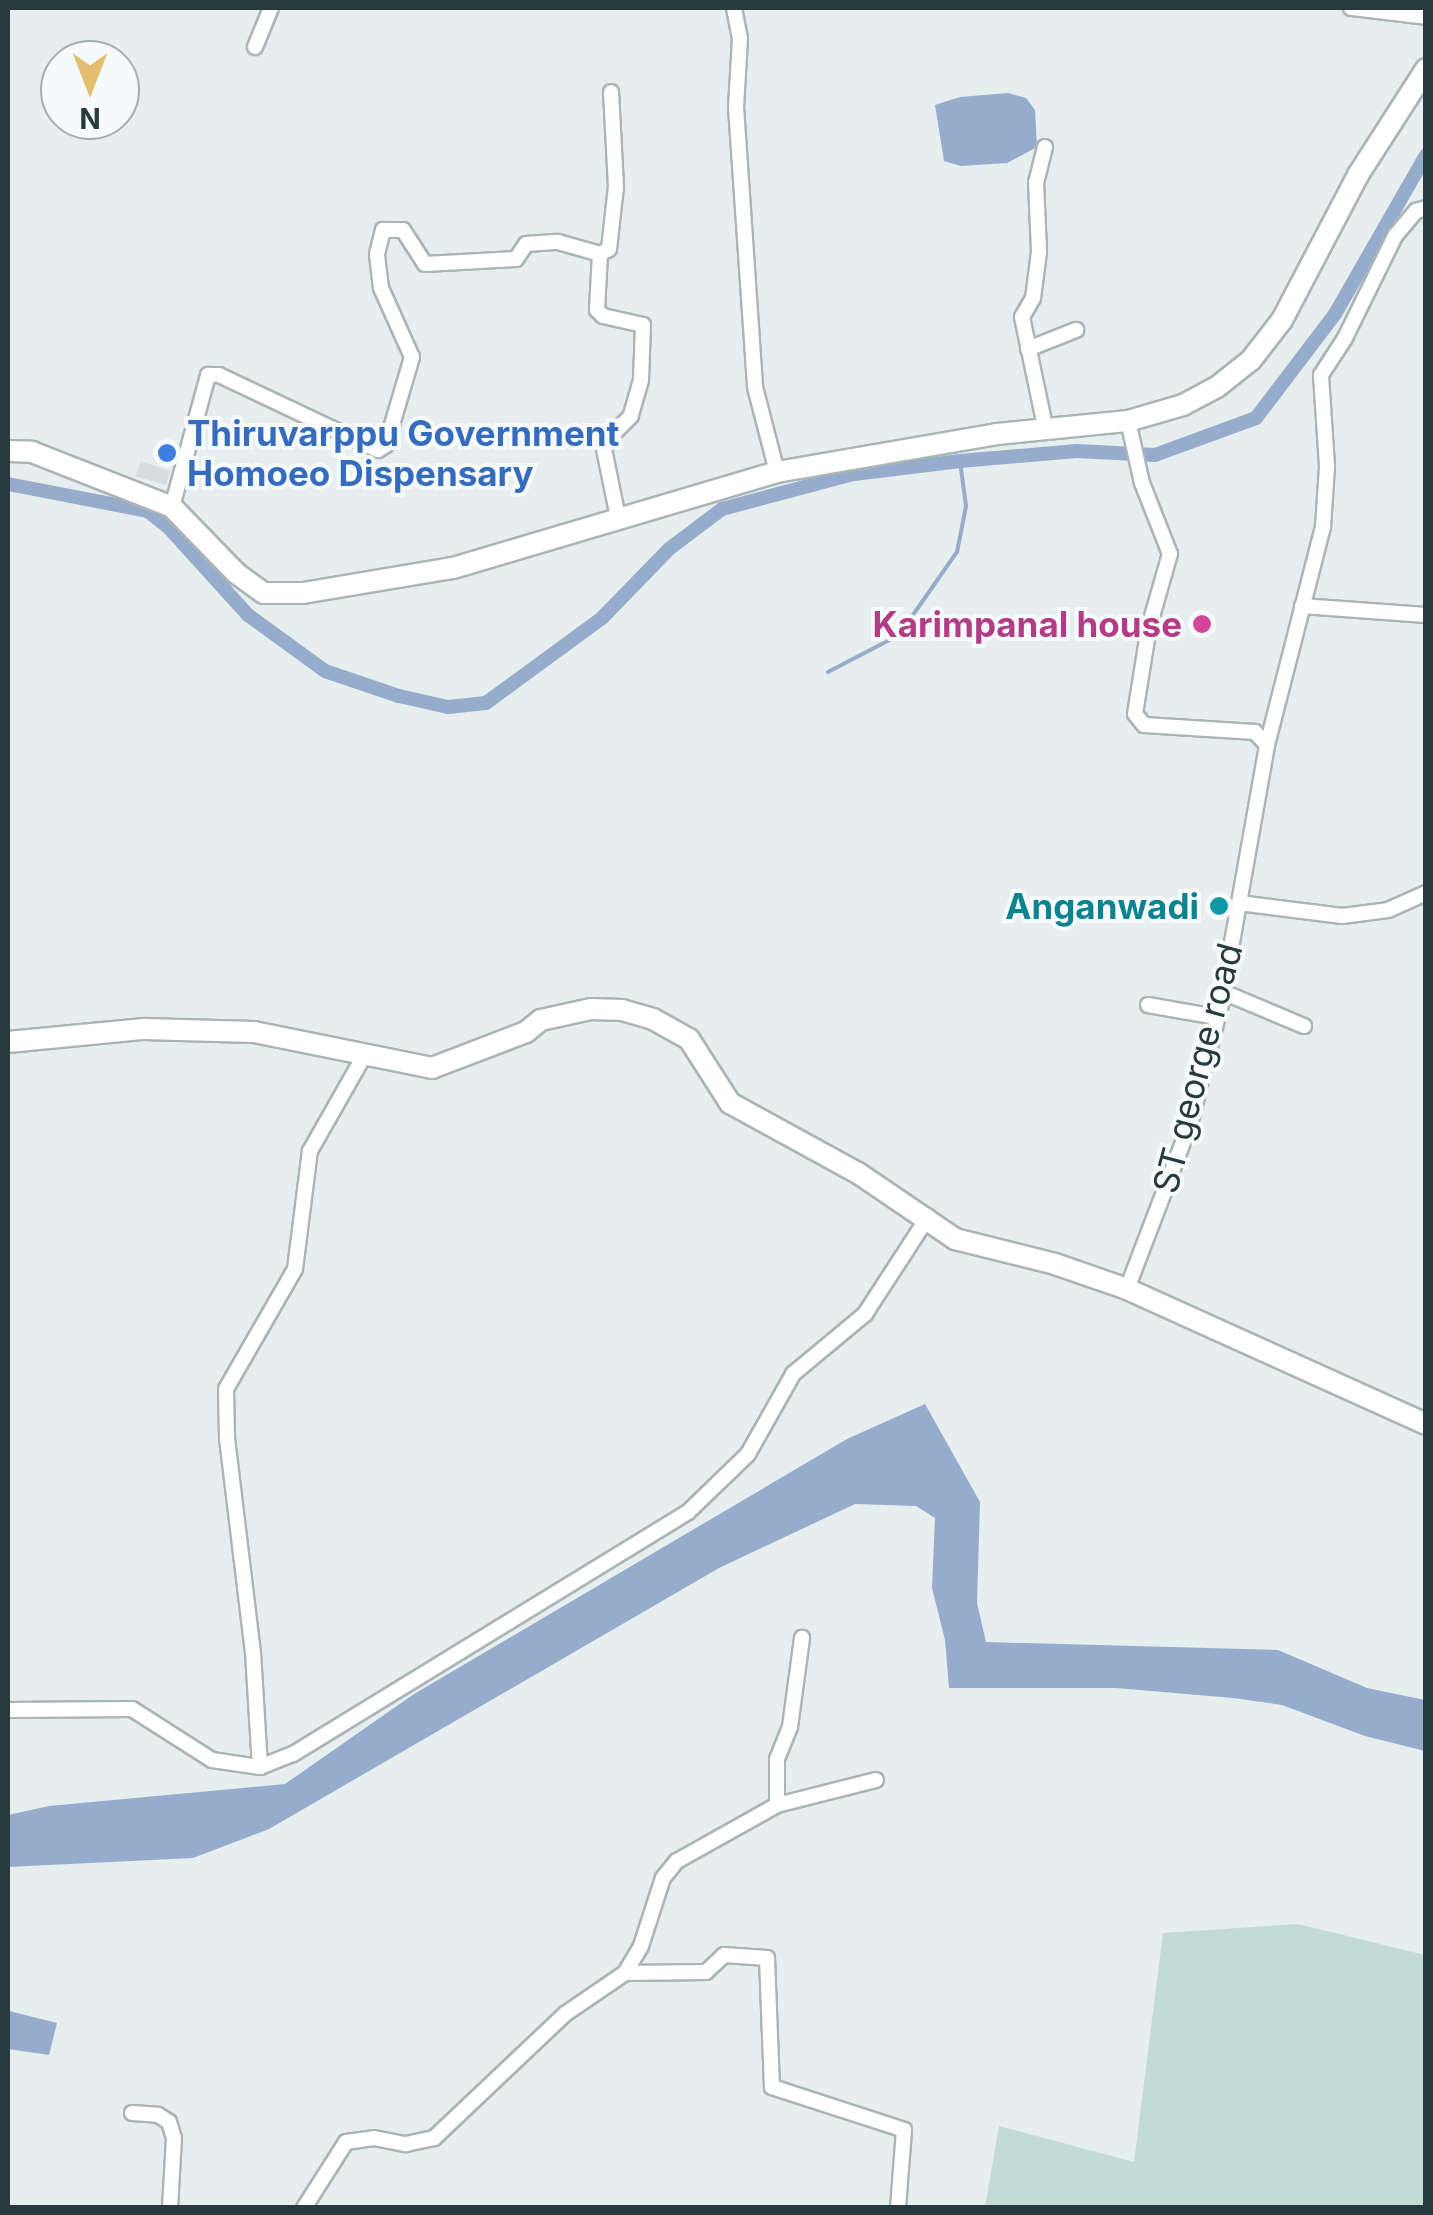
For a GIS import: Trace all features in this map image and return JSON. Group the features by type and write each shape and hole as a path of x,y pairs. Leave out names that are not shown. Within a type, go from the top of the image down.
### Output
{"main road":[{"path":"8,451 32,452 172,507 236,573 264,592 303,594 453,568 777,472 959,440 1046,431 1129,429 1218,387 1251,360 1282,320 1358,175 1426,70"},
{"path":"8,1042 144,1029 254,1032 432,1068 526,1032 541,1020 591,1009 622,1010 653,1019 689,1039 730,1103 758,1115 928,1217 956,1239 1055,1264 1127,1289 1426,1424"}],"street":[{"path":"255,46 271,8"},
{"path":"734,8 740,38 736,107 755,387 777,472"},
{"path":"1351,8 1426,17"},
{"path":"172,507 208,374 219,375 378,450 386,446 412,357 381,288 378,254 383,230 403,230 425,264 516,260 526,244 558,242 600,254 609,249 614,220 612,92"},
{"path":"1044,147 1036,182 1040,224 1033,298 1022,316 1046,431"},
{"name":"ST george road","path":"1127,1289 1190,1124 1223,992 1267,745 1324,527 1327,466 1321,376 1346,338 1395,236 1416,211 1426,208"},
{"path":"600,254 597,310 603,316 643,325 641,380 631,416 603,444 618,518"},
{"path":"1028,348 1076,330"},
{"path":"1129,429 1142,484 1170,554 1149,628 1135,714 1144,725 1160,728 1255,732 1267,745"},
{"path":"1302,606 1426,615"},
{"path":"1239,903 1342,916 1388,910 1426,892"},
{"path":"1223,992 1304,1026"},
{"path":"1148,1005 1217,1016"},
{"path":"260,1767 254,1653 227,1438 226,1389 295,1268 310,1151 364,1056"},
{"path":"8,1710 132,1709 212,1760 260,1767 335,1730 688,1512 748,1454 793,1374 865,1314 928,1217"},
{"path":"777,1805 777,1759 790,1727 802,1638"},
{"path":"304,2208 346,2142 374,2138 406,2144 434,2138 565,2014 625,1973 642,1946 663,1878 678,1860 777,1805 876,1780"},
{"path":"625,1973 706,1972 724,1955 767,1958 772,2087 904,2130 898,2208"},
{"path":"132,2112 169,2122 174,2138 171,2207"}],"shaded area":[{"path":"141,461 170,471 166,485 135,476"}],"green space":[{"path":"1298,1924 1425,1955 1425,2207 985,2207 999,2126 1134,2162 1163,1933"}],"water":[{"path":"1008,93 1026,98 1035,110 1037,147 1007,163 961,166 944,161 935,105 960,97"},
{"path":"925,1404 980,1502 977,1603 986,1642 1278,1650 1367,1688 1425,1700 1425,1751 1365,1736 1282,1705 1233,1698 1116,1688 949,1688 945,1640 932,1588 935,1518 916,1506 855,1504 719,1568 269,1829 193,1858 8,1867 8,1815 49,1806 285,1784 414,1694 847,1439"},
{"path":"9,2011 57,2023 49,2055 8,2049"}],"waterway":[{"path":"8,484 148,511 170,529 248,615 325,671 399,696 448,707 486,703 602,618 669,549 722,509 854,474 1077,451 1155,455 1256,418 1335,314 1426,155"},
{"path":"828,672 899,635 957,552 966,506 960,461"}],"place":[{"name":"Thiruvarppu Government Homoeo Dispensary","path":"167,453"},
{"name":"Karimpanal house","path":"1202,624"},
{"name":"Anganwadi","path":"1219,906"}]}
